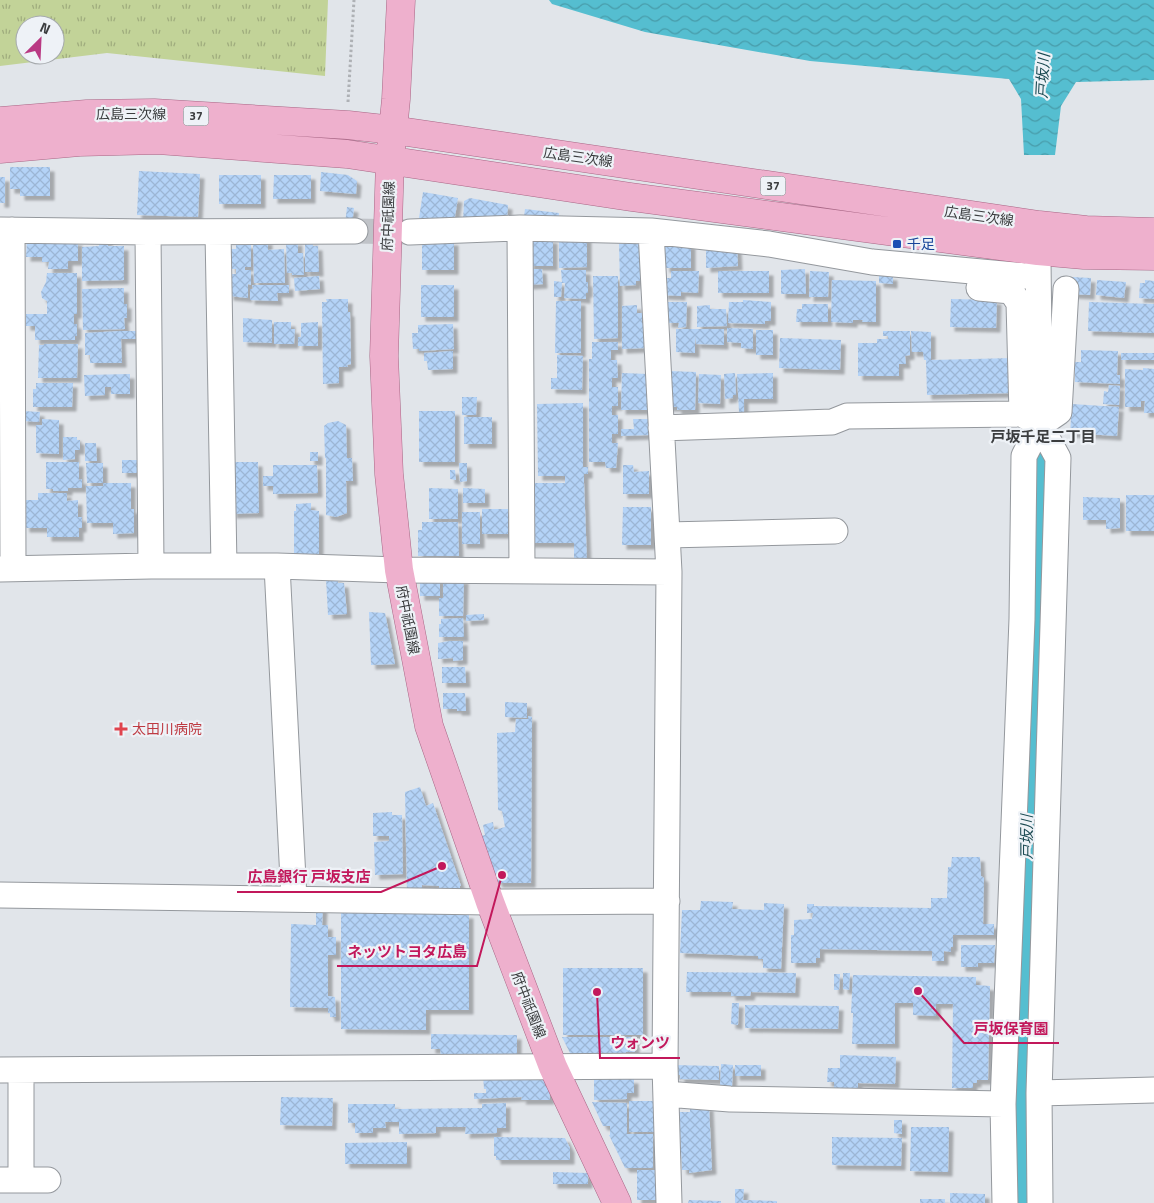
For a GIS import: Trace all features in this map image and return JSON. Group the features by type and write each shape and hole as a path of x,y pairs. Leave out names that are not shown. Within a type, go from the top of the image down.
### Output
{"main road":[{"name":"府中祇園線","path":"401,0 396,99 390,160 384,356 389,474 399,570 429,726 490,902 553,1067 617,1203"},
{"name":"広島三次線","path":"0,121 87,114 154,113 348,125 393,130 1038,251 1086,230 1154,232"},
{"name":"広島三次線","path":"0,150 79,142 158,140 347,154 631,197 1038,251 1084,255 1154,256"}],"street":[{"path":"520,228 522,570"},
{"path":"410,232 520,228 651,231 769,244 872,262 1038,251 1031,419 1024,456 1022,619 1003,1104 1005,1203"},
{"path":"355,231 148,232 6,230 6,568 277,566 399,570 669,572"},
{"path":"651,231 669,572 665,1066 669,1203"},
{"path":"148,232 151,566"},
{"path":"218,232 224,566"},
{"path":"948,286 1012,291 1019,303 1031,419 1058,458 1040,1093 1040,1203"},
{"path":"661,428 832,422 847,416 1031,419 1059,412 1066,289"},
{"path":"667,534 835,531"},
{"path":"277,566 294,899"},
{"path":"0,895 490,902 667,901"},
{"path":"48,1180 10,1180 10,1070 665,1066"},
{"path":"1040,1093 1154,1090"},
{"path":"666,1094 730,1099 1003,1104"}],"path":[{"path":"348,98 354,0"}],"green space":[{"path":"0,0 328,0 325,76 107,53 65,58 65,15 15,15 15,64 0,66"}],"water":[{"path":"549,0 1154,0 1154,80 1076,82 1061,106 1055,155 1024,155 1021,99 1009,79 810,61 645,32 552,4"}],"building":[{"path":"10,167 50,167 50,196 20,196 20,189 10,189"},
{"path":"139,171 200,174 198,217 137,215"},
{"path":"321,172 348,175 357,181 356,194 320,191"},
{"path":"219,175 261,175 261,204 219,204"},
{"path":"274,175 311,175 311,199 273,199"},
{"path":"0,177 5,177 5,203 0,203"},
{"path":"423,192 458,198 454,223 419,218"},
{"path":"470,198 508,205 507,222 463,221 464,201"},
{"path":"347,207 354,208 352,225 345,224"},
{"path":"525,209 559,213 558,224 523,224"},
{"path":"587,236 587,267 559,268 559,240"},
{"path":"529,237 553,239 553,266 529,266"},
{"path":"27,240 78,241 78,261 68,261 68,269 48,269 49,262 42,262 42,257 26,257"},
{"path":"99,240 108,240 108,246 124,246 124,280 82,281 82,247 99,246"},
{"path":"268,240 268,250 284,249 285,283 254,283 253,241"},
{"path":"298,241 298,253 303,253 304,275 292,275 292,273 287,273 286,242"},
{"path":"313,241 313,246 318,246 319,272 305,272 305,243"},
{"path":"422,241 454,241 454,270 422,270"},
{"path":"665,241 691,244 691,268 665,268"},
{"path":"236,244 251,244 251,267 245,267 245,270 251,270 251,285 248,284 248,298 229,296 229,274 236,274 236,269 231,269 230,249 236,249"},
{"path":"619,244 639,244 647,281 636,281 636,285 620,286"},
{"path":"706,245 737,246 738,266 706,268"},
{"path":"526,269 542,269 543,284 527,285"},
{"path":"805,269 806,294 781,294 781,270"},
{"path":"561,270 586,270 588,293 586,293 586,299 564,298 565,283 562,283 561,297 554,297 554,281 562,282"},
{"path":"671,271 699,271 698,293 681,292 681,296 663,295 664,278 671,278"},
{"path":"718,271 769,271 769,293 718,293"},
{"path":"810,271 829,272 828,297 809,297"},
{"path":"47,273 77,273 77,314 74,314 74,324 77,324 77,336 75,336 75,340 35,340 35,326 26,326 26,314 47,314 47,301 42,298 41,292 46,282"},
{"path":"879,275 893,276 893,284 879,283"},
{"path":"319,276 320,289 295,291 294,278"},
{"path":"593,276 618,276 618,338 594,339"},
{"path":"1072,277 1091,278 1090,295 1071,294"},
{"path":"832,280 876,281 876,322 853,320 853,323 831,322"},
{"path":"1097,280 1126,282 1124,298 1096,295"},
{"path":"1145,280 1154,281 1154,299 1139,298 1140,283 1145,283"},
{"path":"252,285 289,285 289,293 277,293 278,301 250,300 250,289 253,289"},
{"path":"421,285 454,285 454,317 421,317"},
{"path":"124,288 124,304 127,304 127,318 124,318 125,329 83,330 82,289"},
{"path":"326,299 348,299 351,364 347,365 348,367 339,367 339,383 323,384 322,302 327,302"},
{"path":"951,299 997,300 996,328 950,327"},
{"path":"743,300 771,302 771,321 765,321 765,324 728,323 729,302 743,302"},
{"path":"556,301 581,301 581,353 555,353"},
{"path":"668,302 687,302 686,327 678,328 679,323 667,323"},
{"path":"1089,302 1154,304 1154,333 1088,331"},
{"path":"802,304 828,304 828,322 796,322 797,309 802,309"},
{"path":"637,305 637,313 642,313 642,323 645,323 646,348 622,349 622,306"},
{"path":"710,305 710,309 726,309 727,326 697,327 697,306"},
{"path":"243,318 272,320 272,343 243,342"},
{"path":"274,322 291,322 291,329 295,329 294,344 274,344"},
{"path":"318,322 318,346 298,346 298,337 301,337 301,323"},
{"path":"453,324 454,349 419,351 419,349 413,349 412,333 418,333 418,325"},
{"path":"727,328 753,329 753,349 741,348 741,343 727,342"},
{"path":"676,329 724,329 724,345 696,344 695,336 695,353 676,352"},
{"path":"756,330 773,330 773,355 756,355"},
{"path":"142,331 142,339 121,339 122,363 90,363 90,355 85,355 85,333"},
{"path":"883,331 910,331 910,355 905,356 906,364 899,364 899,376 858,376 858,343 877,343 877,339 888,339 888,336 883,336"},
{"path":"911,331 931,332 931,360 1013,358 1013,393 927,395 926,360 924,360 923,352 912,352"},
{"path":"780,338 841,340 840,370 779,368"},
{"path":"592,342 618,342 618,350 611,350 611,360 617,360 618,378 612,378 612,387 618,387 618,406 612,406 612,415 618,415 618,434 612,434 612,443 618,443 616,468 606,468 605,462 589,462 589,359 592,359"},
{"path":"78,344 77,378 38,378 39,345"},
{"path":"1081,350 1118,351 1117,375 1120,375 1120,384 1075,382 1075,362 1081,362"},
{"path":"453,351 453,369 428,370 427,361 424,361 424,353"},
{"path":"1121,353 1154,353 1154,360 1121,360"},
{"path":"557,355 583,356 582,390 551,389 551,378 557,378"},
{"path":"1143,368 1154,369 1154,413 1144,413 1145,401 1141,401 1141,407 1125,407 1125,369 1143,370"},
{"path":"668,371 696,372 695,410 677,410 677,407 667,407"},
{"path":"622,373 648,374 647,410 621,410"},
{"path":"735,373 736,395 733,395 733,398 725,399 724,374"},
{"path":"773,373 773,399 744,399 744,412 739,412 737,374"},
{"path":"130,374 130,394 111,394 111,387 105,387 105,395 85,396 84,375"},
{"path":"699,374 721,375 720,404 698,403"},
{"path":"36,383 73,383 72,407 33,407 33,389 36,389"},
{"path":"1109,385 1120,386 1119,405 1103,404 1104,391 1108,392"},
{"path":"462,397 477,397 476,415 462,415"},
{"path":"583,403 583,467 588,467 588,474 584,474 587,561 574,561 574,543 529,543 532,483 565,483 565,476 538,476 537,404"},
{"path":"1072,404 1119,407 1117,436 1070,433"},
{"path":"23,411 40,412 39,422 23,421"},
{"path":"419,411 455,411 455,462 419,462"},
{"path":"464,417 492,417 492,444 464,444"},
{"path":"42,419 59,420 59,454 36,453 36,425 42,425"},
{"path":"633,419 650,419 649,435 621,436 621,429 634,429"},
{"path":"338,421 346,425 347,458 352,458 353,481 346,481 347,513 336,517 326,515 324,426"},
{"path":"63,437 77,437 77,440 80,440 80,450 75,450 75,459 63,460"},
{"path":"85,443 96,443 97,461 85,461"},
{"path":"310,452 318,452 318,461 310,461"},
{"path":"122,460 143,460 143,473 122,473"},
{"path":"46,462 79,462 79,480 82,479 82,488 68,488 68,491 46,489"},
{"path":"231,462 258,462 259,513 232,514"},
{"path":"86,463 103,463 103,483 87,483"},
{"path":"459,463 467,463 467,481 460,482"},
{"path":"273,465 317,465 318,493 273,494 273,486 263,486 263,476 273,476"},
{"path":"623,465 633,465 634,472 649,471 649,494 623,494"},
{"path":"450,470 455,470 456,480 450,479"},
{"path":"103,483 131,483 131,509 134,509 134,533 113,534 113,523 87,523 86,486 103,486"},
{"path":"429,488 458,489 458,519 429,519"},
{"path":"463,488 485,489 485,503 463,503"},
{"path":"38,493 67,493 67,501 78,500 78,517 82,517 82,528 79,528 79,537 47,537 47,528 25,528 24,504 26,500 38,500"},
{"path":"1126,495 1154,495 1154,531 1126,531"},
{"path":"1083,497 1120,498 1120,528 1106,529 1106,520 1083,520"},
{"path":"311,503 311,510 319,511 319,558 294,559 294,511 296,511 296,504"},
{"path":"623,507 651,507 651,545 622,545"},
{"path":"482,509 508,509 508,534 482,534"},
{"path":"462,512 480,512 480,544 462,544"},
{"path":"422,522 458,522 459,556 418,556 418,530 422,530"},
{"path":"338,578 338,583 344,583 347,614 328,615 326,579"},
{"path":"440,578 440,596 420,596 420,579"},
{"path":"443,578 464,579 463,616 439,616 439,598 443,598"},
{"path":"369,612 385,613 395,664 371,665"},
{"path":"484,614 484,620 466,621 466,615"},
{"path":"463,618 464,637 439,637 441,619"},
{"path":"463,641 463,660 453,661 453,658 438,659 438,643"},
{"path":"442,667 465,667 466,683 442,683"},
{"path":"443,693 465,693 466,711 443,709"},
{"path":"505,702 527,703 527,718 505,717"},
{"path":"528,716 532,717 531,883 498,883 481,836 485,835 483,825 493,822 494,830 505,827 502,811 498,810 497,733 515,732 516,719 528,719"},
{"path":"420,787 426,806 433,803 461,886 460,895 439,895 439,886 422,885 422,894 407,894 405,792"},
{"path":"392,812 392,815 402,815 403,874 375,875 374,842 389,841 389,836 373,836 373,813"},
{"path":"952,857 980,857 981,876 984,878 983,924 994,924 994,935 953,935 953,947 951,947 951,952 944,951 944,961 932,961 932,951 820,949 820,958 816,958 816,963 791,963 791,935 794,935 794,920 812,919 813,913 807,913 807,904 814,904 814,906 931,908 931,898 947,898 948,867 951,867"},
{"path":"701,901 733,902 732,909 764,910 764,903 784,904 781,969 763,968 763,959 758,959 758,956 680,953 682,910 700,910"},
{"path":"316,907 323,907 322,925 328,925 328,937 336,937 336,955 328,955 328,996 335,997 336,1017 330,1017 328,1008 290,1007 291,924 316,925"},
{"path":"341,913 469,914 469,1010 426,1010 426,1030 341,1029"},
{"path":"961,945 995,945 994,963 978,963 978,967 961,967"},
{"path":"563,968 643,968 643,1035 563,1035"},
{"path":"687,972 796,973 795,993 751,992 750,996 731,996 731,992 686,992"},
{"path":"843,973 850,973 849,990 843,989"},
{"path":"834,974 840,974 839,990 834,990"},
{"path":"853,975 976,977 976,985 990,986 988,1080 977,1080 977,1083 973,1083 973,1088 952,1088 953,1004 936,1004 936,1016 913,1015 913,1003 895,1003 895,1044 852,1044"},
{"path":"732,1003 739,1003 738,1025 731,1024"},
{"path":"745,1005 839,1006 838,1029 745,1028"},
{"path":"431,1034 517,1035 517,1062 441,1057 440,1049 431,1049"},
{"path":"562,1037 635,1037 635,1052 626,1052 626,1059 573,1059"},
{"path":"840,1055 896,1057 895,1084 858,1083 858,1089 834,1088 834,1082 827,1082 828,1068 840,1068"},
{"path":"721,1064 733,1065 732,1086 720,1086"},
{"path":"674,1065 719,1066 719,1080 680,1079 680,1075 674,1075"},
{"path":"735,1065 761,1065 761,1076 735,1076"},
{"path":"483,1075 545,1076 545,1086 549,1086 550,1100 521,1100 522,1097 474,1099 474,1093 486,1093"},
{"path":"594,1079 634,1079 634,1093 627,1093 627,1099 594,1100"},
{"path":"281,1097 333,1098 332,1126 280,1125"},
{"path":"629,1101 657,1101 657,1132 629,1132"},
{"path":"592,1102 627,1103 627,1134 653,1134 653,1168 625,1168 609,1135 610,1126 603,1126"},
{"path":"506,1103 506,1128 497,1128 497,1133 465,1134 466,1127 436,1127 436,1133 399,1134 399,1122 385,1122 386,1128 373,1128 373,1133 355,1133 355,1123 348,1123 348,1104 395,1104 395,1109 482,1108 482,1104"},
{"path":"709,1106 712,1170 689,1173 689,1170 682,1170 679,1112 690,1112 690,1107"},
{"path":"894,1120 902,1120 902,1134 894,1133"},
{"path":"911,1127 949,1127 948,1172 910,1171"},
{"path":"494,1137 565,1138 570,1148 570,1160 496,1160 496,1156 494,1156"},
{"path":"832,1137 902,1138 901,1166 832,1165"},
{"path":"407,1142 407,1164 345,1164 345,1143"},
{"path":"637,1170 660,1170 660,1200 637,1200"},
{"path":"553,1172 588,1173 588,1184 553,1184"},
{"path":"735,1189 744,1189 743,1200 777,1201 777,1203 735,1203"},
{"path":"950,1193 985,1194 985,1203 950,1203"},
{"path":"920,1199 945,1199 945,1203 920,1203"},
{"path":"689,1200 721,1201 721,1203 688,1203"}],"waterway":[{"name":"戸坂川","path":"1021,1203 1028,959 1026,823 1031,705 1041,600 1038,531 1039,471"}],"tunnel":[{"path":"355,231 408,232"}],"place":[{"name":"千足","path":"897,244"},
{"name":"太田川病院","path":"121,729"},
{"name":"広島銀行 戸坂支店","path":"442,866"},
{"name":"ネッツトヨタ広島","path":"502,875"},
{"name":"戸坂保育園","path":"918,991"},
{"name":"ウォンツ","path":"597,992"}],"district":[{"name":"戸坂千足二丁目","path":"1043,437"}]}
